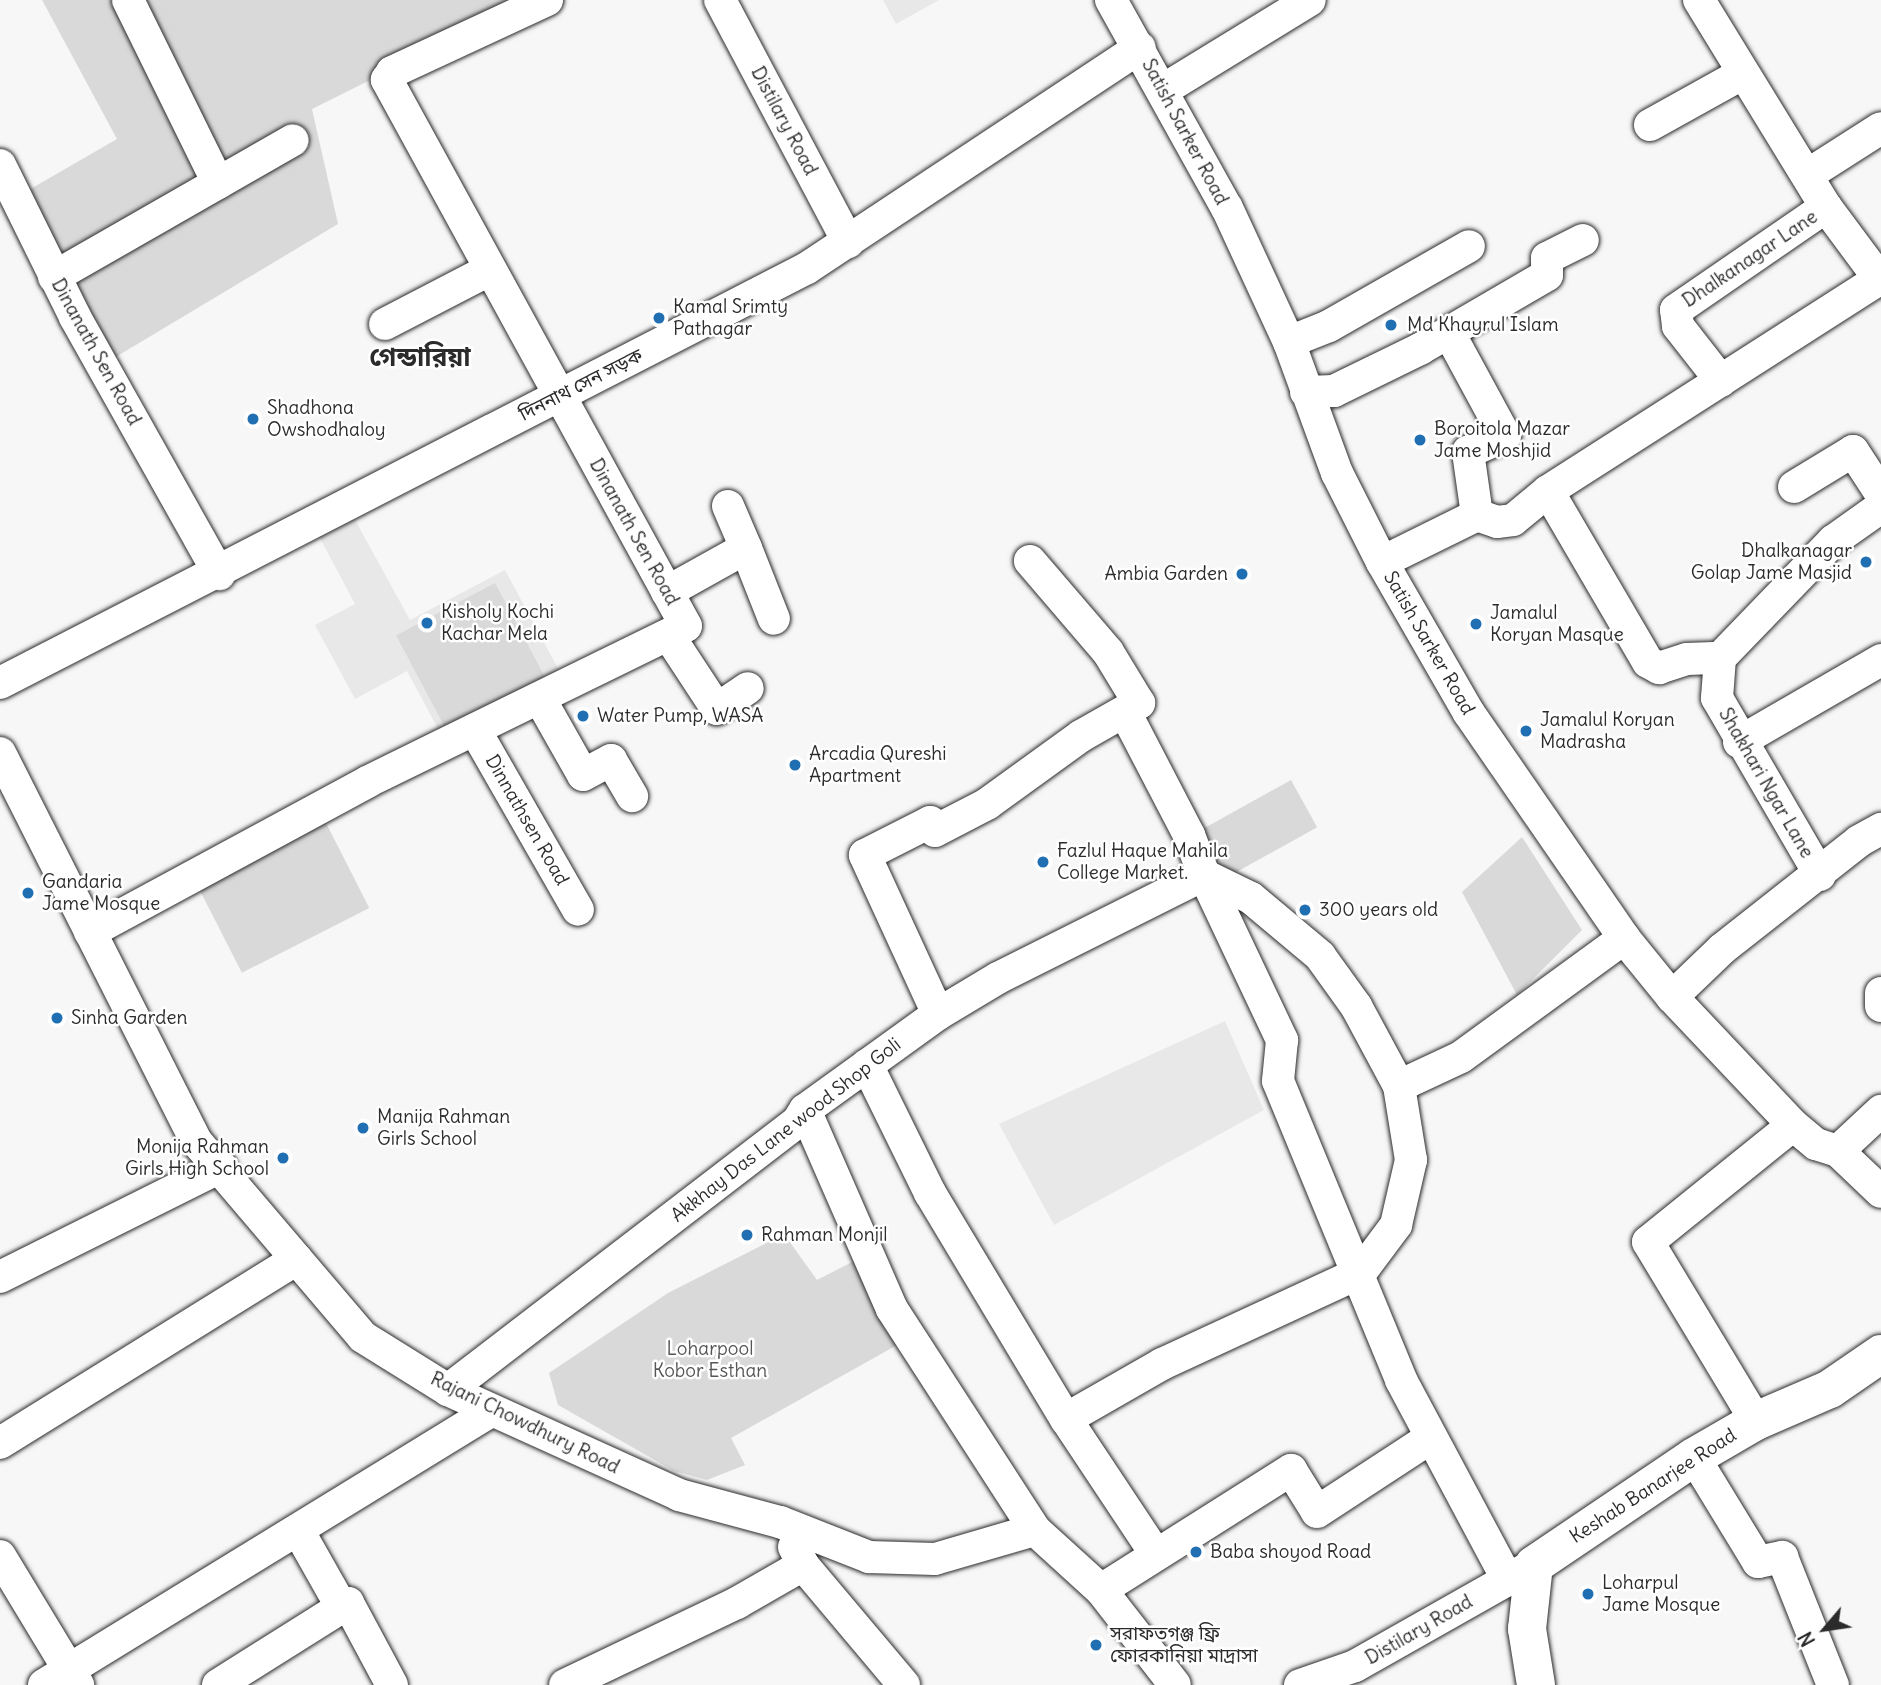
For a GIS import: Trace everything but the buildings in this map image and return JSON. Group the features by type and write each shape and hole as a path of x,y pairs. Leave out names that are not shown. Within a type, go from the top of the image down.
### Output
{"main road":[{"name":"Keshab Banarjee Road","path":"1521,1572 1694,1457 1756,1421 1830,1389 1881,1354"},
{"path":"1521,1572 1536,1685"}],"street":[{"path":"128,0 218,183"},
{"name":"Dinanath Sen Road","path":"90,932 233,852 686,626 558,397 387,80 392,72 547,0"},
{"name":"Distilary Road","path":"720,0 848,242"},
{"name":"Satish Sarker Road","path":"1111,0 1227,208 1289,342 1337,472 1382,562 1469,713 1624,938 1672,997 1793,1125 1816,1144 1838,1151 1881,1192"},
{"path":"1163,90 1310,0"},
{"name":"Dhalkanagar Lane","path":"1699,0 1826,207 1880,280"},
{"name":"দিননাথ সেন সড়ক","path":"0,683 219,573 358,496 558,397 795,274 848,242 1140,48"},
{"path":"1650,125 1742,74"},
{"path":"1802,164 1881,128"},
{"path":"54,276 293,139"},
{"name":"Dinanath Sen Road","path":"0,165 54,276 219,573"},
{"name":"Dhalkanagar Lane","path":"1721,381 1678,326 1674,313 1826,207"},
{"path":"1306,392 1334,391 1449,333 1547,275 1547,258 1583,240"},
{"path":"1289,342 1329,326 1469,246"},
{"path":"385,324 489,270"},
{"path":"1382,562 1477,515 1506,523 1548,491 1880,280"},
{"path":"1449,333 1505,435 1468,452 1477,515"},
{"path":"1794,487 1853,451 1881,494"},
{"path":"1548,491 1648,662 1659,668 1687,659 1720,659 1833,541 1881,507"},
{"path":"728,506 774,620"},
{"path":"667,592 746,548"},
{"path":"938,1014 865,855 930,822 934,831 988,804 1081,736 1139,703 1108,652 1030,561"},
{"path":"669,636 717,709 748,688"},
{"name":"Shakhari Ngar Lane","path":"1720,659 1717,698 1739,741 1820,875"},
{"path":"1739,741 1881,660"},
{"path":"540,699 583,775 611,760 632,796"},
{"path":"1125,712 1189,835 1204,876 1282,1040 1278,1082 1361,1272 1401,1380 1430,1438 1521,1572"},
{"name":"Dinnathsen Road","path":"475,730 578,910"},
{"name":"Rajani Chowdhury Road","path":"0,753 158,1072 196,1141 363,1337 448,1390 679,1495 780,1522 869,1557 935,1559 1035,1530"},
{"path":"1672,997 1722,949 1820,875 1859,841 1881,829"},
{"path":"1066,1419 1161,1364 1361,1272 1396,1224 1411,1160 1399,1086 1356,1006 1320,956 1251,898 1204,876"},
{"name":"Akkhay Das Lane wood Shop Goli","path":"448,1390 798,1121 805,1110 938,1014 998,978 1204,876"},
{"path":"1399,1086 1461,1057 1624,938"},
{"path":"1881,993 1881,1006"},
{"path":"867,1065 930,1193 1066,1419 1156,1553"},
{"path":"805,1110 892,1309 1035,1530 1101,1590 1175,1685"},
{"path":"1838,1151 1881,1111"},
{"path":"1756,1421 1648,1242 1793,1125"},
{"path":"0,1277 220,1167"},
{"path":"0,1443 297,1259"},
{"path":"0,1556 64,1680 298,1530 491,1411"},
{"path":"1101,1590 1291,1470 1317,1512 1430,1438"},
{"path":"1694,1457 1758,1562 1782,1557 1833,1685"},
{"path":"780,1522 803,1565 904,1685"},
{"path":"298,1530 341,1606"},
{"path":"565,1685 737,1603 803,1565"},
{"name":"Distilary Road","path":"1300,1685 1355,1666 1521,1572"},
{"path":"218,1685 348,1603 392,1685"}],"shaded area":[{"path":"883,0 939,0 896,24"},
{"name":"Kisholy Kochi Kachar Mela","path":"348,507 410,620 505,570 562,676 444,740 407,671 355,699 315,625 355,604 313,525"},
{"path":"1225,1021 1264,1110 1054,1225 999,1124"}],"green space":[{"path":"42,0 531,0 312,109 338,224 109,361 20,195 117,139"},
{"path":"495,583 545,677 446,730 396,636"},
{"path":"1291,780 1317,827 1226,878 1200,830"},
{"path":"323,817 369,908 242,973 196,882"},
{"path":"1522,837 1582,930 1517,995 1462,892"},
{"name":"Loharpool Kobor Esthan","path":"784,1234 817,1280 854,1261 897,1345 731,1438 745,1465 707,1480 674,1471 558,1405 549,1373 668,1293"}],"place":[{"name":"Kamal Srimty Pathagar","path":"659,318"},
{"name":"Md Khayrul Islam","path":"1391,325"},
{"name":"Shadhona Owshodhaloy","path":"253,419"},
{"name":"Boroitola Mazar Jame Moshjid","path":"1420,440"},
{"name":"Dhalkanagar Golap Jame Masjid","path":"1866,562"},
{"name":"Ambia Garden","path":"1242,574"},
{"name":"Kisholy Kochi Kachar Mela","path":"427,623"},
{"name":"Jamalul Koryan Masque","path":"1476,624"},
{"name":"Water Pump, WASA","path":"583,716"},
{"name":"Jamalul Koryan Madrasha","path":"1526,731"},
{"name":"Arcadia Qureshi Apartment","path":"795,765"},
{"name":"Fazlul Haque Mahila College Market.","path":"1043,862"},
{"name":"Gandaria Jame Mosque","path":"28,893"},
{"name":"300 years old","path":"1305,910"},
{"name":"Sinha Garden","path":"57,1018"},
{"name":"Manija Rahman Girls School","path":"363,1128"},
{"name":"Monija Rahman Girls High School","path":"283,1158"},
{"name":"Rahman Monjil","path":"747,1235"},
{"name":"Baba shoyod Road","path":"1196,1552"},
{"name":"Loharpul Jame Mosque","path":"1588,1594"},
{"name":"সরাফতগঞ্জ ফ্রি ফোরকানিয়া মাদ্রাসা","path":"1096,1645"}],"district":[{"name":"গেন্ডারিয়া","path":"420,357"}]}
